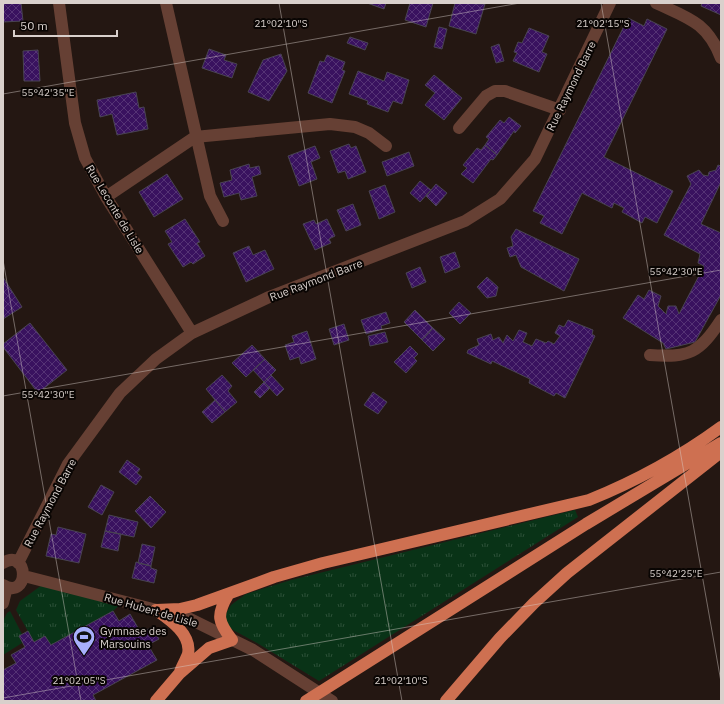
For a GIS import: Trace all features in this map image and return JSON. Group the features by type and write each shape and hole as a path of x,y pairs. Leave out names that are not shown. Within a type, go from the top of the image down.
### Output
{"highway":[{"path":"652,484 688,451 721,427"},
{"path":"306,701 652,484 721,443"},
{"path":"156,610 180,609 198,606 274,577 323,563 589,500 625,486 688,451"},
{"path":"446,701 500,638 534,603 567,573 721,452"},
{"path":"156,701 179,674 209,648 232,640 224,629 219,617 222,605 228,595"},
{"path":"156,610 178,628 186,640 188,653 179,674"}],"street":[{"name":"Rue Leconte de Lisle","path":"59,3 75,123 85,158 106,197 192,333"},
{"path":"166,3 195,137 212,203 224,221"},
{"name":"Rue Raymond Barre","path":"18,563 68,464 120,393 156,359 192,333 269,297 427,237 465,221 500,200 535,159 560,110 610,3"},
{"path":"656,3 698,23 709,34 721,58"},
{"path":"459,128 486,96 495,91 505,91 560,110"},
{"path":"106,197 195,137 330,124 355,128 369,133 386,146"},
{"path":"650,355 667,356 685,354 699,348 708,340 721,320"},
{"path":"3,563 12,560 18,563 24,571 24,576 21,583 15,587 5,586 3,603"},
{"name":"Rue Hubert de Lisle","path":"24,576 188,618 253,650 332,701"}],"green space":[{"path":"575,510 578,517 319,681 233,630 225,623 224,617 231,605 246,594 291,580"},
{"path":"42,585 122,603 113,611 51,645 45,636 34,642 16,610 20,601"},
{"path":"10,611 22,634 19,636 22,643 3,655 3,621 7,613"}],"building":[{"path":"3,3 21,3 23,21 3,22"},
{"path":"367,3 386,3 384,9"},
{"path":"410,3 433,3 426,27 405,20"},
{"path":"455,3 485,4 476,34 449,26"},
{"path":"702,3 721,3 721,15 701,6"},
{"path":"628,18 644,26 647,19 667,29 604,157 673,191 657,223 645,217 642,223 622,212 624,208 614,203 612,208 582,193 562,234 540,223 544,216 533,211"},
{"path":"439,27 447,29 442,49 434,47"},
{"path":"529,28 549,36 542,52 547,54 539,72 513,61 517,53 514,52 518,42 522,43"},
{"path":"350,37 368,43 365,50 347,43"},
{"path":"499,44 504,61 496,63 491,47"},
{"path":"209,49 226,55 224,60 237,64 232,78 202,68"},
{"path":"38,50 40,81 24,81 23,51"},
{"path":"281,54 287,71 269,101 248,92 263,60"},
{"path":"327,55 345,62 342,70 345,71 332,103 308,93 320,61 324,62"},
{"path":"358,71 384,81 387,72 409,80 402,104 393,101 388,112 367,104 368,101 349,94"},
{"path":"434,75 462,98 444,120 425,105 435,93 425,85"},
{"path":"136,92 139,108 144,107 148,129 117,135 112,114 100,117 97,100"},
{"path":"509,117 521,126 515,133 514,131 497,155 485,145 489,139 486,137 500,120 504,123"},
{"path":"349,144 351,148 356,146 366,172 348,179 345,171 338,173 330,151"},
{"path":"485,145 497,155 493,160 491,159 473,183 461,174 467,168 463,165 477,148 481,150"},
{"path":"315,146 320,158 311,162 317,179 299,186 288,156"},
{"path":"409,152 414,166 387,176 382,162"},
{"path":"249,164 250,168 259,166 261,174 252,177 257,196 241,200 239,193 224,197 220,183 232,180 230,170"},
{"path":"718,165 721,166 721,182 701,224 721,233 721,295 695,342 666,349 663,343 623,318 638,295 644,299 649,290 661,296 658,306 666,314 668,306 676,306 679,314 704,266 698,263 700,254 664,235 691,184 687,176 699,170 703,175 708,176 709,172 716,170"},
{"path":"167,174 183,199 154,217 139,192"},
{"path":"420,181 431,190 420,202 410,193"},
{"path":"436,184 447,193 436,206 426,196"},
{"path":"385,185 395,212 379,219 369,191"},
{"path":"353,204 361,225 346,231 337,210"},
{"path":"185,219 200,242 197,243 205,256 193,264 191,262 183,267 168,244 172,242 165,231"},
{"path":"327,219 335,236 329,239 331,243 315,250 303,224 314,220 316,224"},
{"path":"516,229 579,259 564,291 521,267 516,255 510,257 507,248 513,246 511,237"},
{"path":"249,246 253,255 265,250 274,269 246,282 233,253"},
{"path":"455,252 460,267 445,273 440,257"},
{"path":"420,267 426,282 412,288 406,273"},
{"path":"3,277 22,307 3,319"},
{"path":"487,277 498,287 496,296 487,298 477,287"},
{"path":"459,302 471,313 460,324 449,313"},
{"path":"415,310 433,328 422,340 404,322"},
{"path":"386,312 390,323 381,326 382,329 366,334 361,320"},
{"path":"568,320 593,330 592,334 595,336 565,398 556,393 554,396 529,383 530,379 492,361 491,364 467,353 468,350 479,345 477,339 491,334 493,340 499,337 503,343 507,335 513,341 519,330 527,333 523,342 532,346 536,339 546,343 548,341 554,344 560,336 555,333 559,325 564,327"},
{"path":"30,323 67,370 38,393 3,347 3,344"},
{"path":"344,324 349,340 334,345 329,329"},
{"path":"433,328 445,339 433,351 422,340"},
{"path":"307,331 316,359 301,364 299,357 290,360 285,345 294,342 292,336"},
{"path":"385,332 388,342 370,346 368,336"},
{"path":"252,345 265,359 246,377 232,363"},
{"path":"410,346 418,354 414,358 417,361 406,373 394,362"},
{"path":"265,359 276,370 264,382 253,370"},
{"path":"222,375 232,386 228,391 237,402 225,412 206,389"},
{"path":"271,375 284,389 277,396 264,382"},
{"path":"264,382 270,388 260,398 254,392"},
{"path":"373,392 387,402 378,414 364,405"},
{"path":"215,400 225,412 212,423 202,412"},
{"path":"127,460 140,469 137,473 142,477 136,485 119,472"},
{"path":"101,485 114,492 102,515 88,507"},
{"path":"150,496 166,512 151,528 135,511"},
{"path":"109,515 138,522 134,537 105,531"},
{"path":"58,527 86,534 79,563 46,556 51,534 56,535"},
{"path":"105,531 121,534 118,551 101,547"},
{"path":"142,544 155,547 151,566 138,563"},
{"path":"136,562 151,566 151,568 157,570 154,583 132,578"},
{"name":"Gymnase des Marsouins","path":"113,611 119,621 130,614 141,633 152,627 159,639 148,645 157,660 93,695 96,701 3,701 3,670 16,663 11,655 25,647 19,636 28,631 34,642 45,636 51,645"}],"place":[{"name":"Gymnase des Marsouins","path":"84,656"}]}
